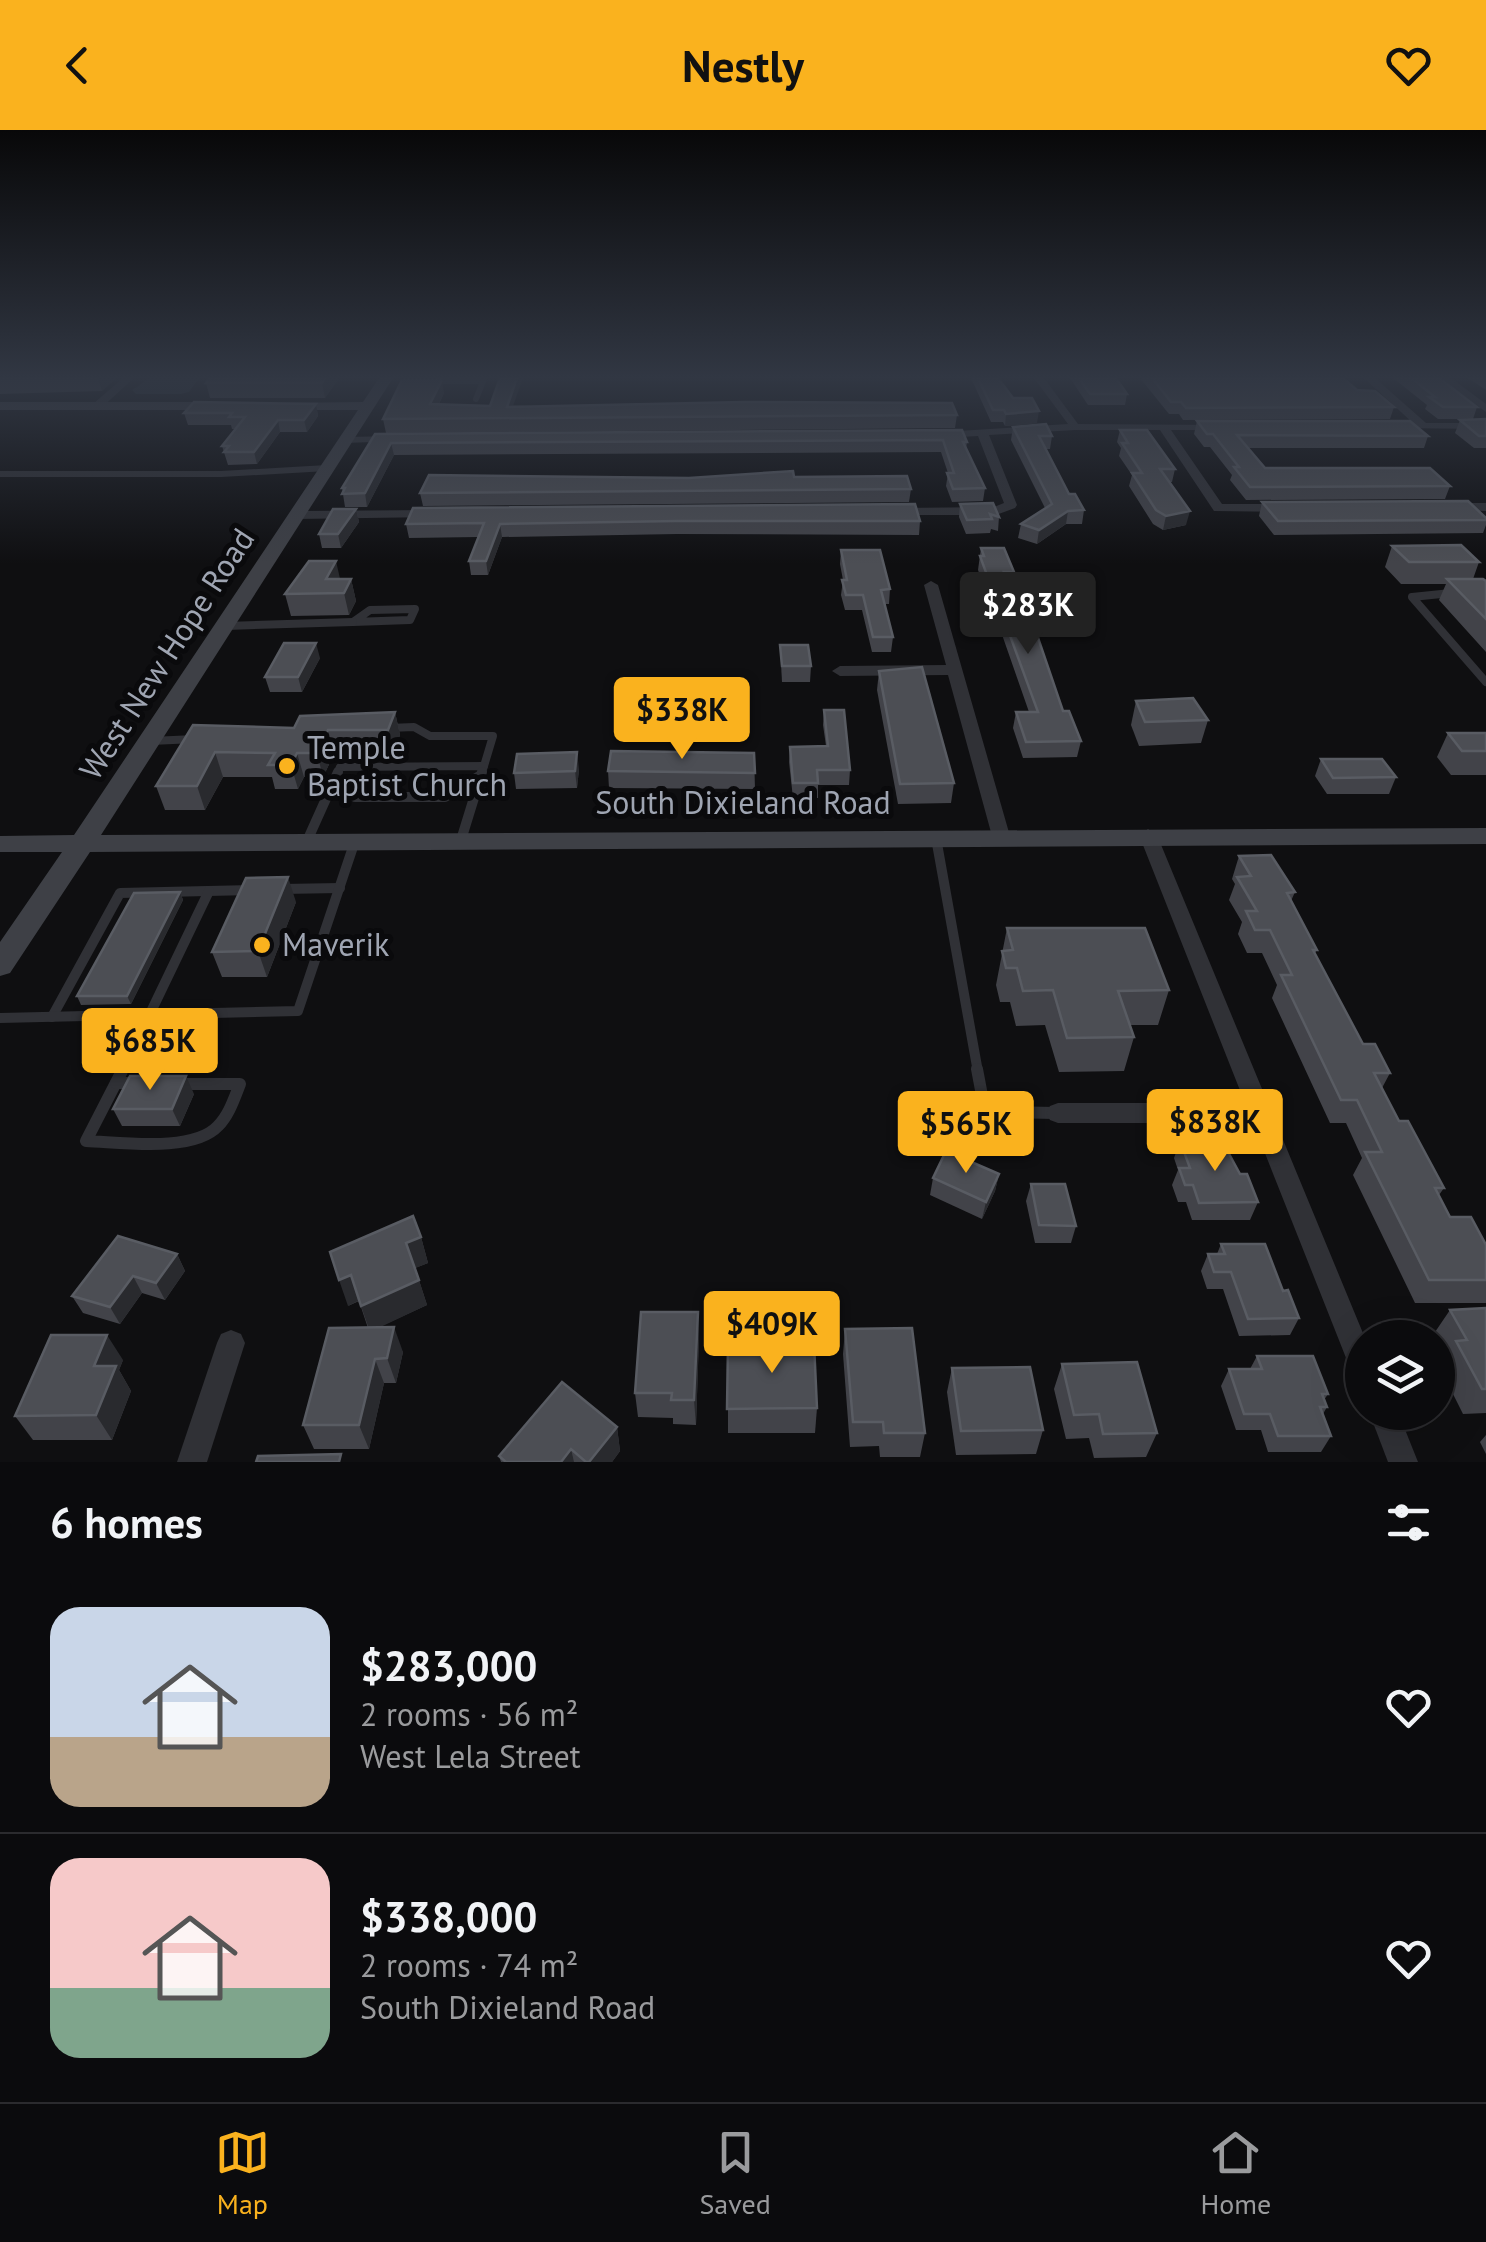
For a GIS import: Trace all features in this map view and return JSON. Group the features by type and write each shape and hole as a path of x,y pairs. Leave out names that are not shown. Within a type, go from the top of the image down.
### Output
{"main road":[{"name":"West New Hope Road","path":"0,964 151,741 345,440"},
{"name":"South Dixieland Road","path":"0,844 1486,836"}],"street":[{"path":"876,512 1006,509 1012,500 985,440"},
{"path":"1172,440 1218,508 1294,508"},
{"path":"1428,507 1486,507"},
{"path":"297,515 438,514"},
{"path":"931,585 951,670 1001,836"},
{"path":"840,671 951,670"},
{"path":"1148,836 1345,1320"},
{"path":"1058,1113 1261,1113"},
{"path":"192,1462 231,1343"},
{"path":"1390,1430 1403,1462"}],"lane":[{"path":"0,474 221,474 327,468"},
{"path":"1467,593 1418,593 1412,597 1486,682"},
{"path":"226,626 350,624 410,620 415,608 370,610 350,624"},
{"path":"379,728 414,727 430,736 493,736 461,840"},
{"path":"151,741 199,739"},
{"path":"307,841 340,767 483,771"},
{"path":"335,778 355,797 445,797 483,771"},
{"path":"936,837 984,1106 996,1112 1058,1113"},
{"path":"0,1018 298,1010 356,841"},
{"path":"52,1016 120,893 340,888"},
{"path":"169,1084 240,1084 228,1114 212,1132 192,1141 86,1142 209,891"},
{"path":"116,1083 152,1084"}],"building":[{"path":"227,440 263,440 254,452 224,452 229,446 222,446"},
{"path":"371,440 914,440 391,443 365,493 342,494"},
{"path":"943,440 966,440 963,442 985,488 953,489 947,473 954,473"},
{"path":"1020,440 1041,440 1069,494 1075,494 1084,510 1068,511 1039,530 1021,524 1052,504"},
{"path":"1126,440 1154,440 1175,469 1160,469 1190,511 1166,516 1156,510 1132,473 1142,473 1122,443 1128,443"},
{"path":"1218,440 1241,440 1265,468 1430,468 1450,486 1250,487 1234,467 1239,467"},
{"path":"793,471 794,477 907,476 911,489 420,493 429,475 689,478"},
{"path":"1468,501 1486,520 1278,521 1262,502"},
{"path":"993,503 999,517 990,514 992,519 967,520 960,504"},
{"path":"915,504 920,521 500,524 486,561 469,561 484,523 406,524 413,508"},
{"path":"333,509 356,509 338,534 319,534"},
{"path":"1461,545 1479,562 1409,562 1392,546"},
{"path":"981,548 1004,548 1014,572 1004,572 1030,626 1034,626 1063,711 1069,711 1081,741 1026,742 1016,712 1038,712 1001,611 993,611 982,586 991,586 980,556 984,556"},
{"path":"841,550 880,550 890,589 881,590 893,637 873,637 863,595 846,595"},
{"path":"309,561 336,561 326,579 351,579 344,593 285,594"},
{"path":"1447,579 1486,581 1486,619"},
{"path":"284,643 316,643 298,677 265,677"},
{"path":"780,645 808,645 811,666 782,666"},
{"path":"922,667 954,783 900,784 879,671"},
{"path":"1193,698 1208,720 1145,722 1136,701"},
{"path":"824,710 844,710 850,770 817,770 818,783 793,783 790,747 828,746"},
{"path":"395,712 388,730 328,730 317,753 297,753 291,765 268,765 275,753 215,752 197,786 156,786 193,725 294,728 300,716"},
{"path":"1448,733 1486,733 1486,751 1462,751"},
{"path":"611,751 754,753 755,773 608,771"},
{"path":"577,752 575,771 514,773 517,754"},
{"path":"1321,759 1382,759 1396,777 1333,778"},
{"path":"1271,855 1295,892 1287,893 1363,1044 1375,1044 1390,1073 1374,1073 1399,1121 1408,1121 1444,1188 1435,1188 1450,1217 1471,1217 1486,1245 1486,1280 1429,1280 1365,1152 1382,1152 1357,1100 1341,1100 1281,975 1292,975 1270,930 1255,930 1246,911 1257,911 1237,877 1251,876 1239,856"},
{"path":"288,877 258,951 212,952 246,878"},
{"path":"180,892 127,996 77,996 134,893"},
{"path":"1007,928 1145,928 1169,990 1118,991 1134,1037 1067,1038 1053,990 1023,991 1017,968 1006,968 1002,951 1013,950"},
{"path":"130,1076 186,1076 172,1109 113,1109"},
{"path":"1180,1141 1222,1141 1240,1174 1247,1174 1258,1202 1199,1203 1193,1185 1185,1185 1179,1168 1190,1168"},
{"path":"946,1151 999,1174 986,1202 933,1178"},
{"path":"1031,1184 1065,1184 1076,1226 1039,1225"},
{"path":"413,1216 421,1237 406,1243 419,1280 361,1306 351,1275 339,1280 330,1252"},
{"path":"118,1236 177,1254 156,1283 133,1276 110,1307 72,1296"},
{"path":"1221,1244 1265,1244 1283,1291 1288,1290 1299,1318 1248,1319 1231,1272 1214,1272 1208,1254 1225,1254"},
{"path":"1486,1308 1486,1389 1482,1389 1456,1341 1467,1340 1450,1310"},
{"path":"641,1312 698,1312 694,1400 671,1400 672,1393 635,1393"},
{"path":"394,1327 387,1358 375,1359 359,1425 303,1425 329,1328"},
{"path":"912,1328 925,1433 884,1433 883,1422 853,1422 845,1329"},
{"path":"51,1335 107,1335 94,1366 116,1366 96,1415 15,1416"},
{"path":"814,1343 817,1408 727,1409 728,1344"},
{"path":"1257,1356 1313,1356 1328,1394 1322,1394 1327,1407 1320,1407 1331,1436 1278,1436 1270,1414 1244,1414 1229,1369 1262,1369"},
{"path":"1137,1362 1157,1433 1103,1434 1099,1414 1074,1415 1062,1364"},
{"path":"1030,1367 1043,1430 961,1431 952,1368"},
{"path":"562,1382 617,1427 589,1462 571,1449 561,1462 506,1462 499,1456"},
{"path":"341,1454 339,1462 256,1462 258,1456"}],"place":[{"name":"Temple Baptist Church","path":"287,766"},
{"name":"Maverik","path":"262,945"}]}
